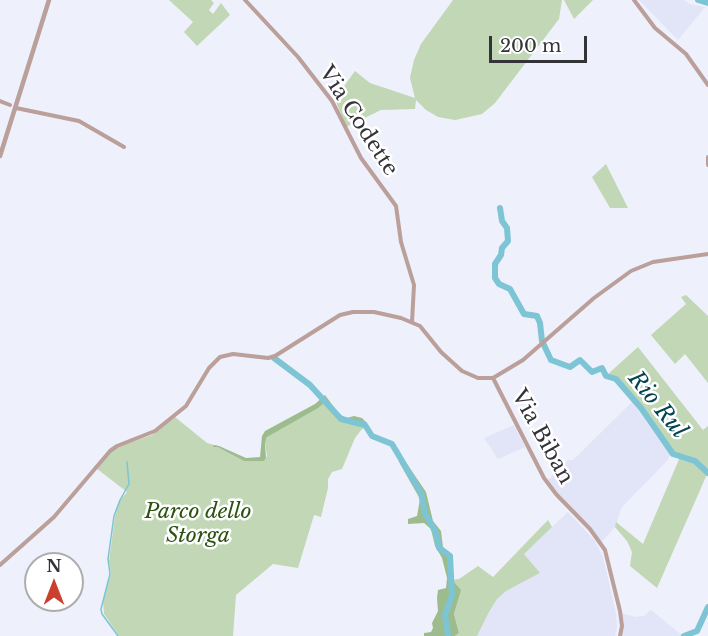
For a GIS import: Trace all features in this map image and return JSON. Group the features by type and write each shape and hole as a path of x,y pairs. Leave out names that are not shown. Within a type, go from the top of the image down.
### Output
{"street":[{"path":"0,156 13,106 49,0"},
{"name":"Via Codette","path":"244,0 298,57 321,87 335,107 361,158 396,206 401,242 414,285 412,322"},
{"path":"634,0 662,35 686,54 708,85"},
{"path":"0,101 79,121 124,147"},
{"path":"708,157 708,165"},
{"path":"0,565 54,516 110,451 155,431 186,406 216,361 227,355 264,359 275,356 334,318 346,313 374,312 420,326 441,352 462,371 478,378 493,378 516,365 606,288 631,271 653,262 708,254"},
{"name":"Via Biban","path":"493,378 544,478 556,494 590,529 605,550 620,611 622,626 620,636"}],"shaded area":[{"path":"639,0 684,0 690,4 705,7 678,40"},
{"path":"632,402 670,455 667,461 622,507 615,527 601,543 589,525 547,481 568,460 573,460"},
{"path":"514,425 525,447 498,459 484,438"},
{"path":"568,512 595,541 603,557 616,614 615,636 477,636 497,599 506,591 540,573 523,554"},
{"path":"651,610 683,636 620,636 621,613 636,617 644,616"}],"green space":[{"path":"169,0 211,0 214,3 209,10 213,14 221,3 230,15 197,46 184,32 193,22"},
{"path":"453,0 562,0 559,19 495,103 482,114 455,120 438,117 416,100 415,109 381,110 346,127 335,99 355,71 370,83 415,98 410,78 414,60 421,44"},
{"path":"564,0 593,0 574,19"},
{"path":"606,164 628,208 610,208 592,177"},
{"path":"686,295 708,316 708,383 685,354 675,364 651,335 686,304 681,297"},
{"path":"638,347 703,430 708,426 708,472 657,588 630,566 632,552 627,541 615,527 616,522 643,544 680,457 670,455 640,410 608,374"},
{"path":"325,395 339,414 326,401 318,408 267,437 264,461 244,461 218,447 213,447 214,445 219,446 246,458 260,457 262,436 265,431 315,404"},
{"name":"Parco dello Storga","path":"325,402 341,419 367,427 362,429 355,438 342,469 332,472 328,479 321,517 314,515 298,568 273,564 236,595 233,636 119,636 104,614 103,600 111,574 109,561 115,516 120,500 127,492 96,468 105,457 117,447 152,435 175,417 207,443 218,446 244,461 265,460 267,456 265,442 268,436"},
{"path":"339,414 347,418 354,416 362,418 367,423 366,425 351,422"},
{"path":"399,457 403,458 426,492 433,521 441,531 443,547 453,555 452,580 461,590 454,614 459,633 455,636 424,636 424,633 431,632 433,628 432,623 438,611 438,590 446,588 447,578 431,529 424,523 408,524 408,519 417,516 420,499 399,462"},
{"path":"548,520 552,527 524,554 540,573 506,591 497,599 477,636 455,636 459,633 454,614 458,600 452,580 459,579 478,566 493,577"}],"waterway":[{"path":"698,0 708,3"},
{"name":"Rio Rul","path":"500,208 502,221 507,228 508,241 495,264 495,278 499,284 510,289 524,314 537,316 542,341 551,360 570,367 580,360 592,372 602,368 606,376 616,379 641,408 673,454 695,461 708,473"},
{"path":"274,358 310,385 341,419 365,425 372,436 392,444 421,493 425,513 436,533 439,548 450,556 452,595 445,615 448,636"},
{"path":"118,636 102,614 101,609 110,574 108,559 114,516 129,484 127,462"},
{"name":"Rio Rul","path":"684,636 697,631 708,607"}]}
